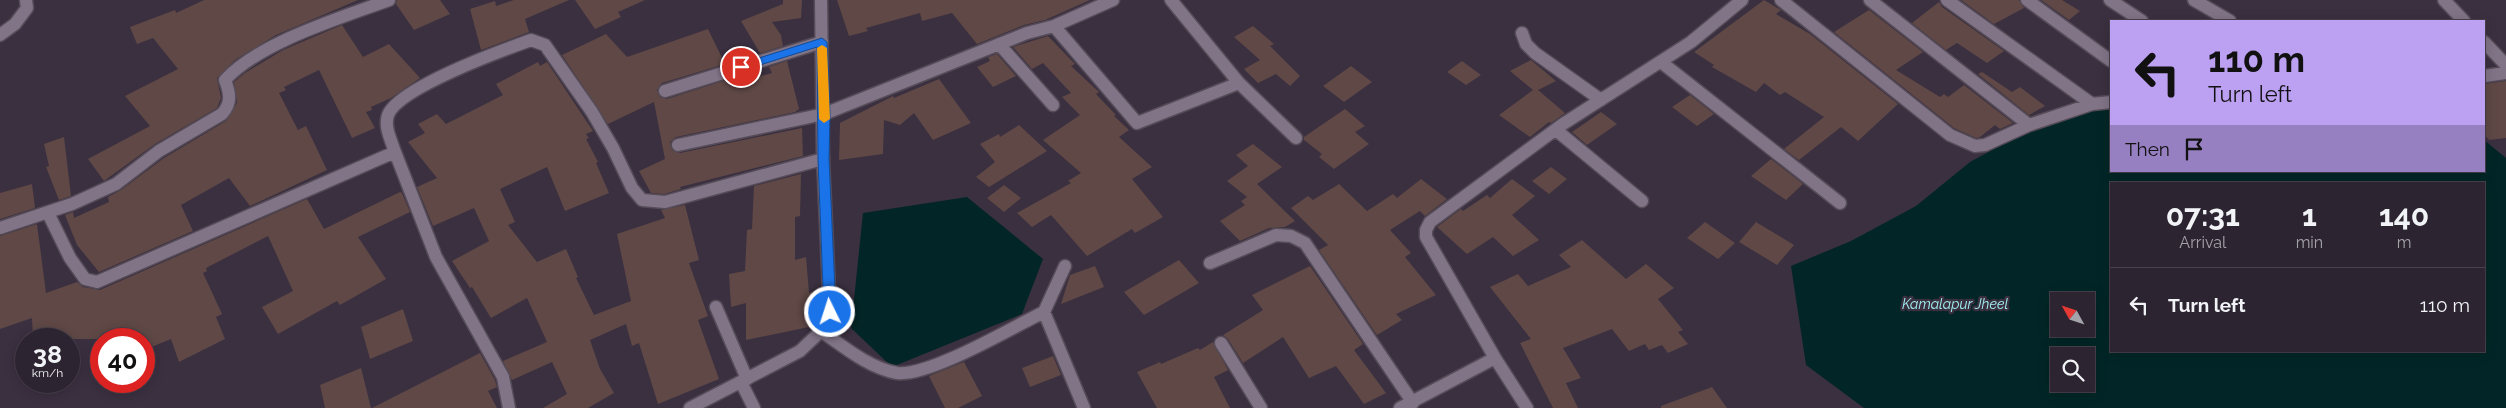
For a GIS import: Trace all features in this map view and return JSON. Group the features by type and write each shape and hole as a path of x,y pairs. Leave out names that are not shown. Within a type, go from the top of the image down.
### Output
{"street":[{"path":"0,34 15,24 27,8 26,0"},
{"path":"690,408 800,351 821,332 830,312 823,159 824,114 821,0"},
{"path":"678,145 824,114 1027,33 1054,26 1113,0"},
{"path":"1171,0 1239,83 1296,138"},
{"path":"1527,408 1495,358 1426,237 1426,230 1430,222 1556,130 1691,42 1742,0"},
{"path":"1780,0 1834,40 1943,130 1962,142 1975,146 1985,145 2029,125 2092,104 2110,102"},
{"path":"1870,0 2029,125"},
{"path":"1947,0 2092,104"},
{"path":"2027,0 2110,60"},
{"path":"2110,0 2140,20"},
{"path":"2194,0 2228,20"},
{"path":"2444,0 2463,20"},
{"path":"0,228 48,213 116,184 159,151 222,114 230,106 231,95 225,80 237,67 306,32 382,1"},
{"path":"1054,26 1137,124 1239,83"},
{"path":"1522,33 1526,44 1535,53 1601,100"},
{"path":"509,408 503,377 436,257 395,152 386,125 389,111 399,100 419,88 531,40 545,45 613,148 632,188 642,200 665,202 823,159"},
{"path":"665,91 822,42"},
{"path":"2485,43 2506,65"},
{"path":"999,44 1052,105"},
{"path":"1661,62 1840,204"},
{"path":"2485,76 2506,73"},
{"path":"1556,130 1642,201"},
{"path":"48,213 70,258 85,279 97,282 395,152"},
{"path":"1210,264 1276,235 1291,236 1305,243 1413,403"},
{"path":"821,332 865,360 901,374 915,371 955,356 1044,312 1065,266"},
{"path":"716,307 754,408"},
{"path":"1044,312 1084,408"},
{"path":"1221,343 1260,408"},
{"path":"1400,408 1413,403 1495,358"}],"water":[{"name":"Kamalapur Jheel","path":"2110,96 2110,172 2485,172 2485,141 2506,158 2506,408 1864,408 1806,365 1791,266 1851,241 1916,206 1970,162 2035,127 2101,97"},
{"path":"967,197 1043,259 1022,314 892,367 851,328 863,213"}],"building":[{"path":"204,0 358,0 276,35 235,60 217,78 221,98 217,108 155,144 104,181 88,159 150,126 125,96 178,69 153,38 137,44 130,27 175,10 176,13"},
{"path":"397,0 440,0 450,14 414,30 396,4"},
{"path":"514,0 569,0 525,19 529,32 481,50 470,9 495,1 496,6"},
{"path":"575,0 645,0 618,12 621,17 595,29"},
{"path":"783,0 802,0 801,18 772,22 781,35 783,46 760,53 741,21 783,4"},
{"path":"837,0 1090,0 1045,20 1024,25 977,44 952,13 922,21 920,13 866,28 868,31 849,36"},
{"path":"1764,0 1781,10 1776,14 1810,34 1898,104 1858,141 1841,127 1799,160 1784,149 1824,117 1785,92 1780,95 1764,83 1756,92 1712,67 1714,65 1694,52"},
{"path":"1961,0 2019,0 2024,8 1994,24"},
{"path":"2041,0 2062,0 2080,11 2069,20"},
{"path":"1939,2 1942,7 2004,51 1987,63 1957,43 1946,50 1912,23"},
{"path":"1869,10 1923,52 1896,70 1940,97 1944,94 1948,97 1964,85 2013,123 2000,129 1995,125 1976,138 1954,128 1834,32"},
{"path":"342,25 363,57 389,44 420,78 391,98 371,107 372,110 366,112 375,128 352,138 319,70 284,87 286,90 279,93 298,130 306,126 327,170 250,206 229,178 181,205 193,231 99,272 77,245 65,215 73,212 74,218 109,202 108,197 121,190 164,158 226,121 237,103 234,82 245,73 283,50"},
{"path":"1253,26 1274,44 1270,46 1300,76 1290,86 1276,74 1258,83 1244,69 1260,60 1234,37"},
{"path":"708,29 725,64 662,83 657,90 660,97 667,99 732,78 734,83 772,73 769,67 787,61 799,109 795,112 676,137 670,142 672,150 680,153 802,128 803,156 680,187 681,189 664,194 651,193 639,171 665,159 654,102 608,124 562,55 606,34 627,57"},
{"path":"1048,36 1075,64 1071,66 1099,92 1096,94 1116,115 1114,116 1129,130 1119,137 1152,167 1132,179 1163,217 1135,233 1132,229 1087,256 1051,215 1032,227 1017,213 1071,183 1068,181 1081,173 1043,140 1080,115 1062,97 1071,93 1043,63 1032,69 1013,47"},
{"path":"997,54 1016,76 993,87 977,67 990,61 988,57"},
{"path":"1531,60 1556,81 1538,90 1565,113 1551,123 1549,122 1530,137 1499,115 1533,90 1510,71"},
{"path":"1462,61 1481,75 1466,85 1447,72"},
{"path":"538,62 540,66 547,62 593,131 586,134 589,138 586,139 598,162 596,163 609,193 565,211 547,167 500,189 515,222 508,225 537,262 566,249 578,277 576,278 594,315 631,301 617,234 665,218 661,210 685,205 699,260 689,263 708,316 698,320 719,379 658,404 639,343 632,346 626,324 590,340 600,369 614,393 588,408 543,408 567,394 552,362 512,380 503,361 547,342 527,298 491,318 472,287 470,288 452,261 489,241 474,208 433,226 417,187 437,178 408,142 425,133 418,124 437,114 446,124 503,95 496,84"},
{"path":"1351,66 1372,82 1344,102 1323,86"},
{"path":"1982,72 2012,92 2020,87 2045,106 2029,115 1978,74"},
{"path":"939,79 971,123 933,140 914,113 900,125 884,120 883,154 839,160 840,123 893,96 894,98"},
{"path":"2506,81 2506,138 2489,140 2485,135 2485,84"},
{"path":"1690,95 1714,114 1697,126 1672,107"},
{"path":"1345,109 1365,126 1355,132 1369,144 1334,169 1319,157 1322,154 1304,140 1304,137"},
{"path":"1601,112 1617,124 1587,145 1572,132"},
{"path":"1019,125 1047,151 989,187 976,177 995,162 980,144 999,134 1000,137"},
{"path":"64,137 71,196 59,200 46,167 49,166 44,144"},
{"path":"1253,144 1282,167 1257,184 1295,221 1285,227 1269,228 1240,241 1220,221 1245,205 1241,201 1247,197 1227,181 1248,166 1236,155"},
{"path":"1771,159 1803,184 1786,200 1751,176"},
{"path":"1551,167 1567,179 1549,194 1532,181"},
{"path":"801,174 800,216 795,217 795,260 806,257 809,293 812,292 814,326 746,340 746,303 731,307 729,274 745,271 747,230 752,229 754,186"},
{"path":"1421,179 1447,199 1425,216 1420,211 1390,230 1411,253 1405,257 1436,295 1396,314 1402,320 1377,335 1319,250 1328,245 1291,208 1308,196 1313,200 1339,184 1367,211 1393,194 1397,198"},
{"path":"1512,179 1535,196 1512,215 1539,240 1513,256 1493,237 1467,254 1437,227 1461,209 1463,211 1487,195 1490,198"},
{"path":"32,184 35,208 0,219 0,193"},
{"path":"1004,185 1021,198 1004,212 987,198"},
{"path":"400,192 410,212 358,237 386,279 340,305 337,301 278,334 262,307 293,291 268,236 206,268 207,271 203,273 222,314 216,317 225,339 179,362 171,339 155,346 155,328 90,328 90,339 80,339 80,328 32,328 32,318 0,329 0,236 37,224 46,293 77,282 83,287 100,290 307,199 324,229"},
{"path":"1705,222 1735,243 1718,259 1687,238"},
{"path":"1756,222 1794,245 1777,265 1739,242"},
{"path":"1582,240 1626,279 1646,264 1674,288 1658,299 1683,330 1678,332 1688,344 1668,353 1662,345 1649,350 1645,344 1629,351 1612,329 1563,348 1581,378 1566,383 1578,408 1553,408 1520,343 1531,339 1490,287 1518,274 1528,286 1571,267 1559,255"},
{"path":"1179,260 1199,283 1144,315 1124,292"},
{"path":"1095,266 1104,287 1061,304 1070,275"},
{"path":"1310,266 1363,344 1354,350 1386,393 1364,404 1336,366 1309,378 1283,337 1243,363 1228,339 1223,335 1263,310 1252,295"},
{"path":"403,309 413,341 370,359 361,327"},
{"path":"1213,342 1228,370 1214,377 1230,408 1157,408 1137,372 1198,348 1200,350"},
{"path":"480,353 495,380 497,387 488,391 497,408 372,408"},
{"path":"1053,356 1061,375 1030,387 1022,368"},
{"path":"964,362 982,396 958,408 945,408 929,376"},
{"path":"361,368 371,408 325,408 320,385"},
{"path":"1712,387 1727,408 1661,408 1661,406"}],"slow traffic":[{"path":"822,48 824,119"}],"route":[{"path":"741,67 822,42 823,159 830,312"}]}
